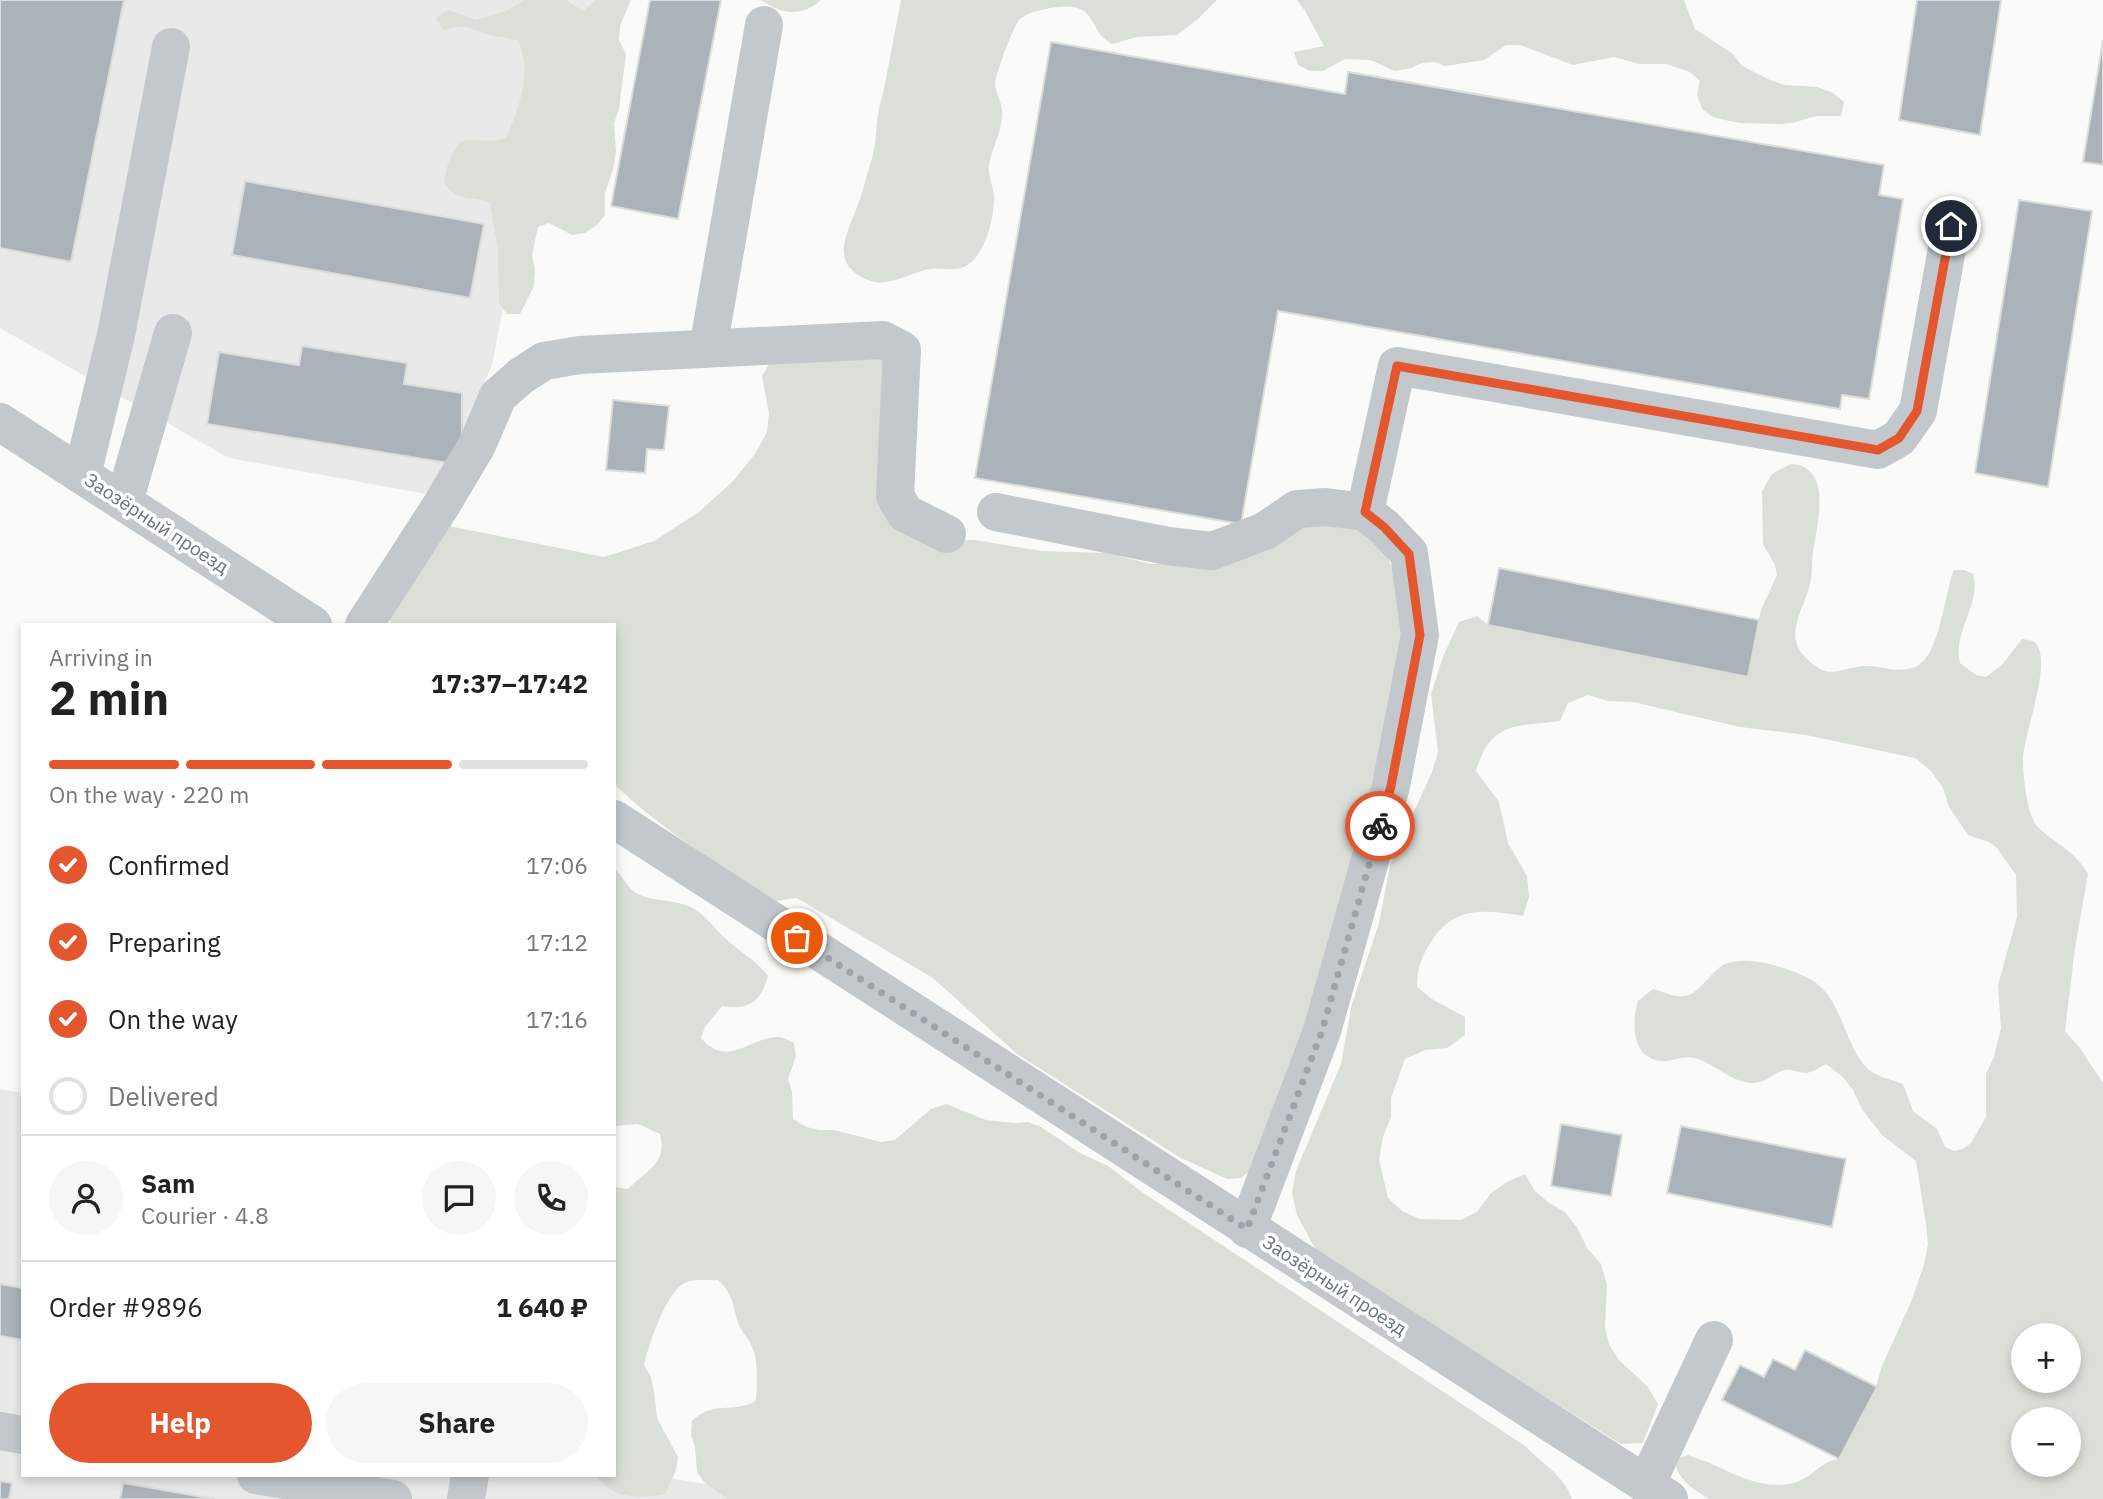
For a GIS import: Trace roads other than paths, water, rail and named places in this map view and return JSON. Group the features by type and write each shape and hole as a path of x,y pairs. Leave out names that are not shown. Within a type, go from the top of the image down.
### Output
{"street":[{"path":"708,349 764,25"},
{"path":"82,475 116,335 172,47"},
{"path":"1365,512 1397,366 1878,450 1899,438 1917,411 1951,226"},
{"path":"124,502 173,332"},
{"path":"366,623 477,445 498,396 544,361 580,355 883,340 902,350 895,496 905,513 947,534"},
{"name":"Заозёрный проезд","path":"0,422 310,623"},
{"path":"996,512 1168,546 1212,551 1265,531 1297,509 1326,507 1365,512 1384,527 1409,554 1420,635 1391,786 1322,1031 1247,1229"},
{"name":"Заозёрный проезд","path":"616,821 1658,1492"},
{"path":"1658,1492 1714,1340"},
{"path":"0,1431 21,1435"},
{"path":"267,1477 393,1499"},
{"path":"466,1499 470,1477"}]}
